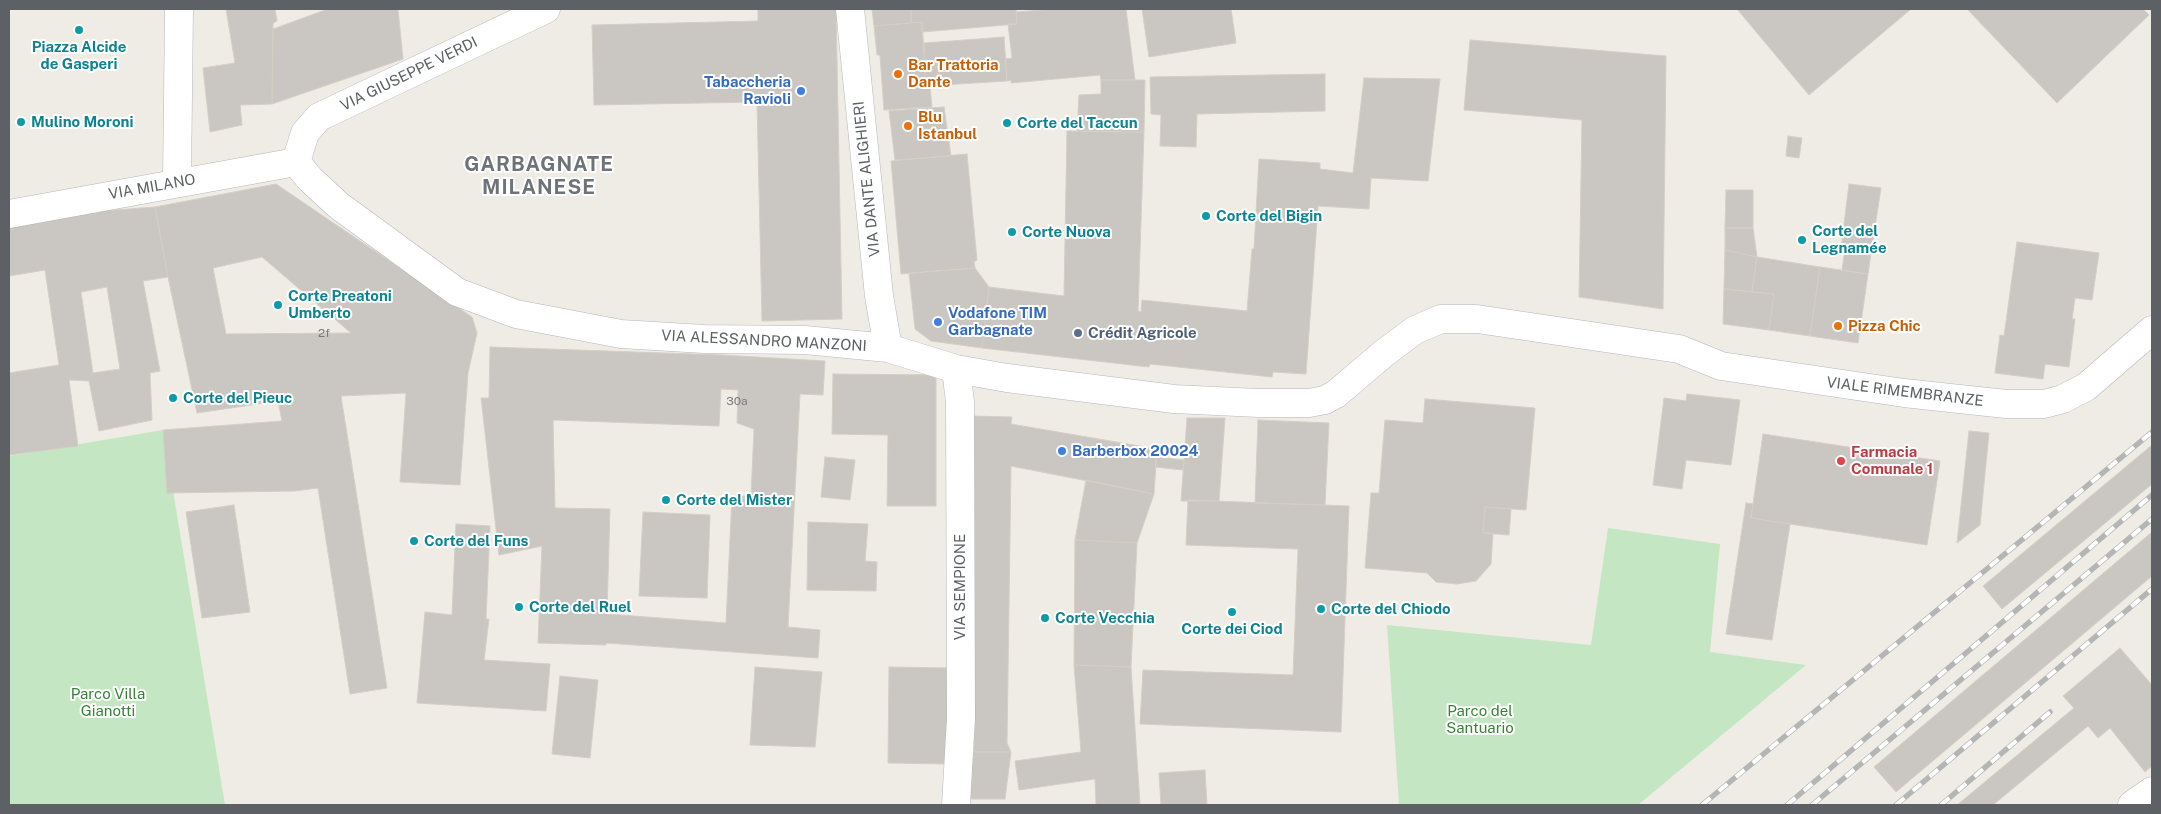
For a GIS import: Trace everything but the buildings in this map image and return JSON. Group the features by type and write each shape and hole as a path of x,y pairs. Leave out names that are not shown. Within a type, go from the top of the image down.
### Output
{"street":[{"path":"176,182 179,9"},
{"name":"VIA GIUSEPPE VERDI","path":"296,162 305,133 319,117 546,9"},
{"name":"VIA DANTE ALIGHIERI","path":"850,9 878,296 888,348"},
{"name":"VIA MILANO","path":"9,214 176,182 296,162"},
{"name":"VIA ALESSANDRO MANZONI","path":"296,162 310,180 338,205 457,292 516,314 621,334 704,339 805,340 888,348 956,369 1007,378 1174,399 1258,403 1309,403"},
{"name":"VIALE RIMEMBRANZE","path":"1309,403 1325,400 1336,394 1383,354 1409,335 1441,319 1477,319 1638,341 1679,349 1701,359 1731,368 1904,393 2006,404 2044,404 2064,398 2086,386 2152,330"},
{"name":"VIA SEMPIONE","path":"956,369 960,402 961,718 956,805"},
{"path":"2132,805 2152,791"}],"green space":[{"name":"Parco Villa Gianotti","path":"163,430 225,805 9,805 9,456"},
{"name":"Parco del Santuario","path":"1608,528 1720,544 1710,652 1806,665 1638,805 1399,805 1387,625 1591,645"}],"railway":[{"path":"1702,805 2152,432"},
{"path":"1787,805 2152,495"},
{"path":"1812,805 2152,519"},
{"path":"1896,805 2152,589"},
{"path":"1941,805 2050,712"}],"place":[{"name":"Piazza Alcide de Gasperi","path":"79,30"},
{"name":"Bar Trattoria Dante","path":"898,74"},
{"name":"Tabaccheria Ravioli","path":"801,91"},
{"name":"Mulino Moroni","path":"21,122"},
{"name":"Corte del Taccun","path":"1007,123"},
{"name":"Blu Istanbul","path":"908,126"},
{"name":"Corte del Bigin","path":"1206,216"},
{"name":"Corte Nuova","path":"1012,232"},
{"name":"Corte del Legnamée","path":"1802,240"},
{"name":"Corte Preatoni Umberto","path":"278,305"},
{"name":"Vodafone TIM Garbagnate","path":"938,322"},
{"name":"Pizza Chic","path":"1838,326"},
{"name":"Crédit Agricole","path":"1078,333"},
{"name":"Corte del Pieuc","path":"173,398"},
{"name":"Barberbox 20024","path":"1062,451"},
{"name":"Farmacia Comunale 1","path":"1841,461"},
{"name":"Corte del Mister","path":"666,500"},
{"name":"Corte del Funs","path":"414,541"},
{"name":"Corte del Ruel","path":"519,607"},
{"name":"Corte del Chiodo","path":"1321,609"},
{"name":"Corte dei Ciod","path":"1232,612"},
{"name":"Corte Vecchia","path":"1045,618"}],"district":[{"name":"GARBAGNATE MILANESE","path":"539,176"}]}
